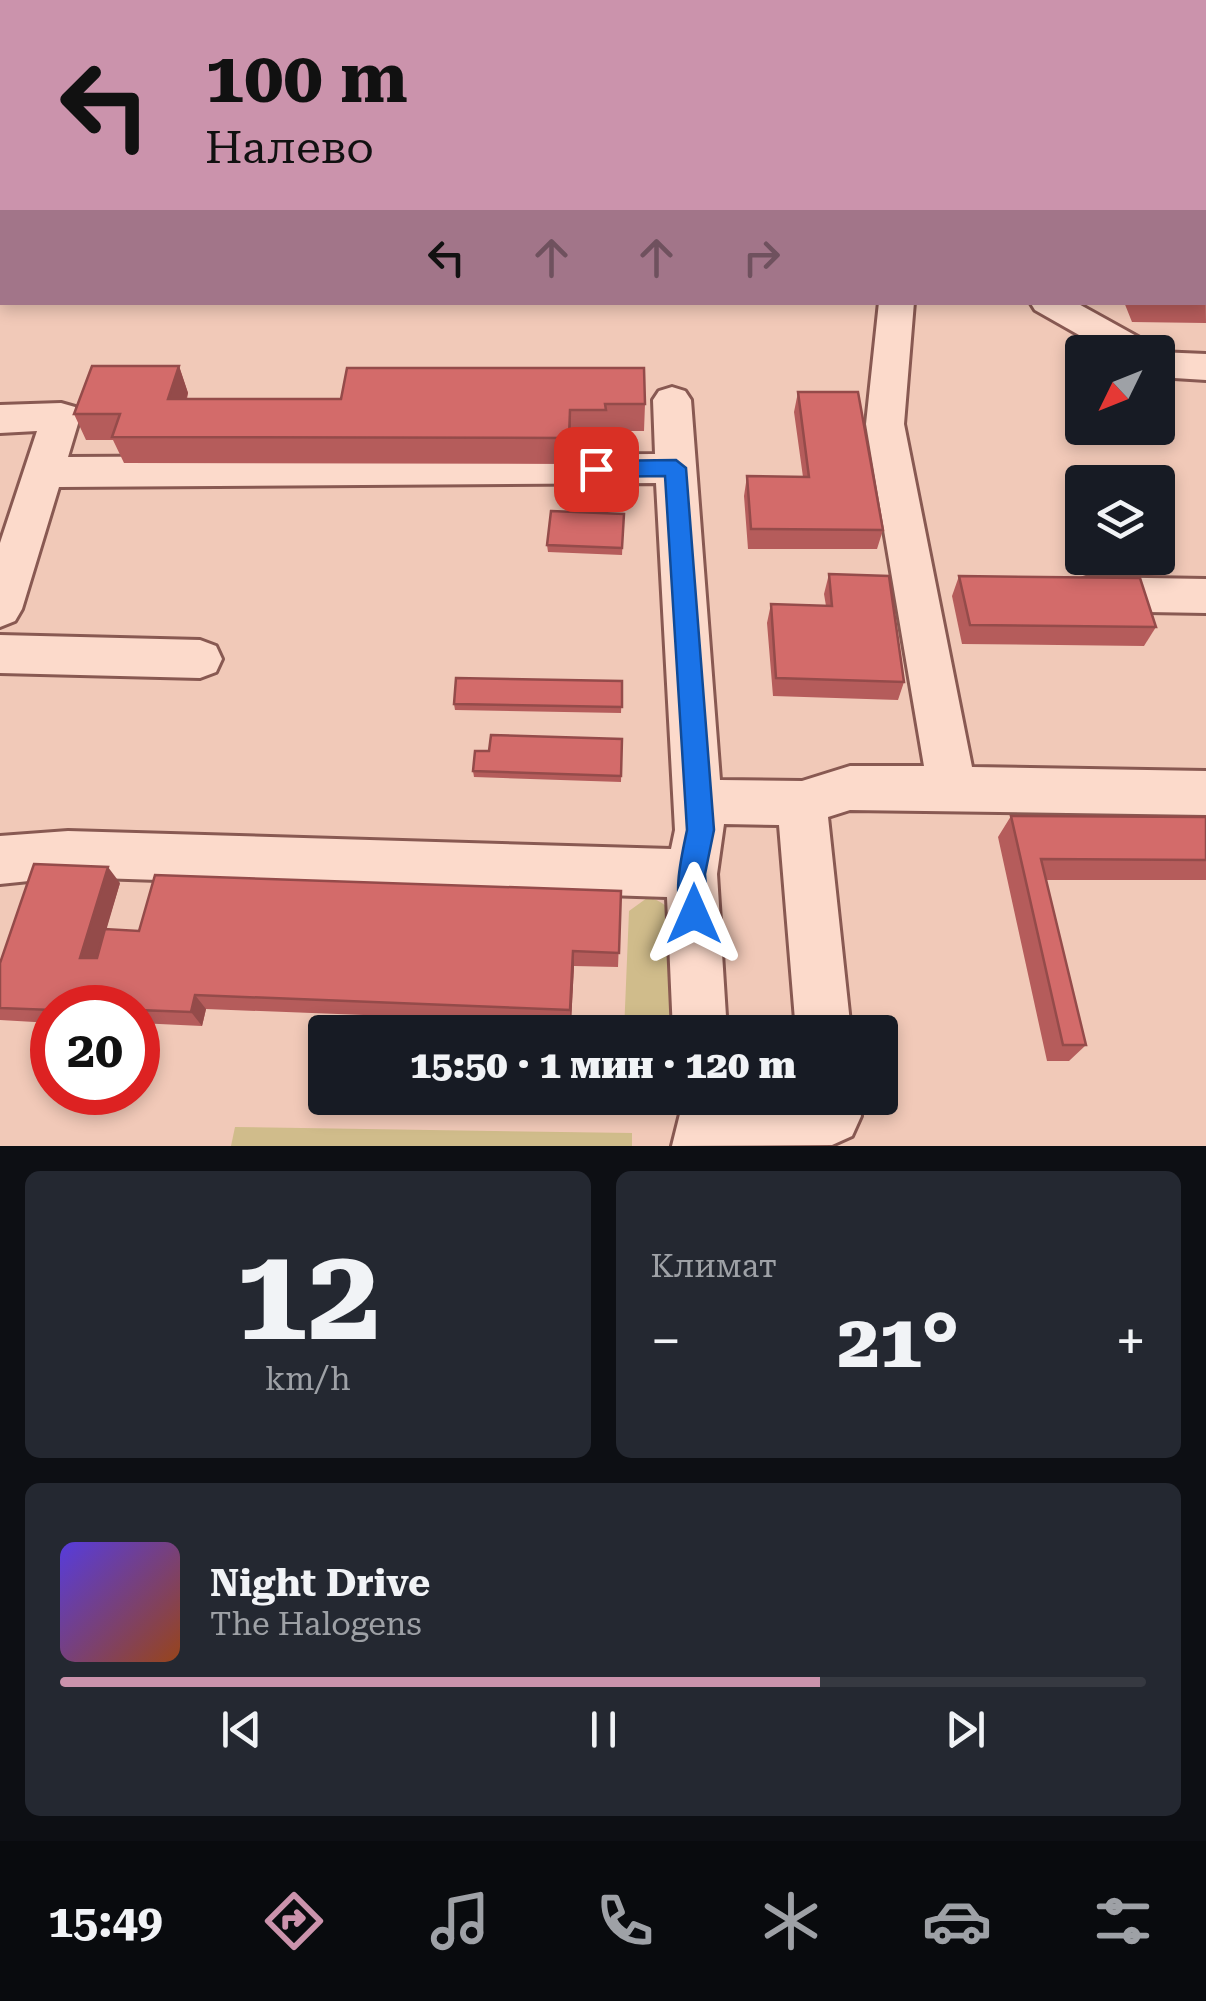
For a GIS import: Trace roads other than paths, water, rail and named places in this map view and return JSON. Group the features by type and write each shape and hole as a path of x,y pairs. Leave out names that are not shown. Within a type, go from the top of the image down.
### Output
{"lane":[{"path":"897,305 885,424 933,592 952,788"},
{"path":"1052,305 1106,335"},
{"path":"1175,366 1206,368"},
{"path":"672,400 700,830 692,874 699,1015"},
{"path":"0,419 60,417 26,487 0,609"},
{"path":"26,487 676,468"},
{"path":"1050,594 1206,596"},
{"path":"0,654 200,659"},
{"path":"698,802 802,803 850,788 1206,793"},
{"path":"802,803 822,1015"},
{"path":"0,860 68,854 692,874"},
{"path":"703,1120 832,1115"}]}
